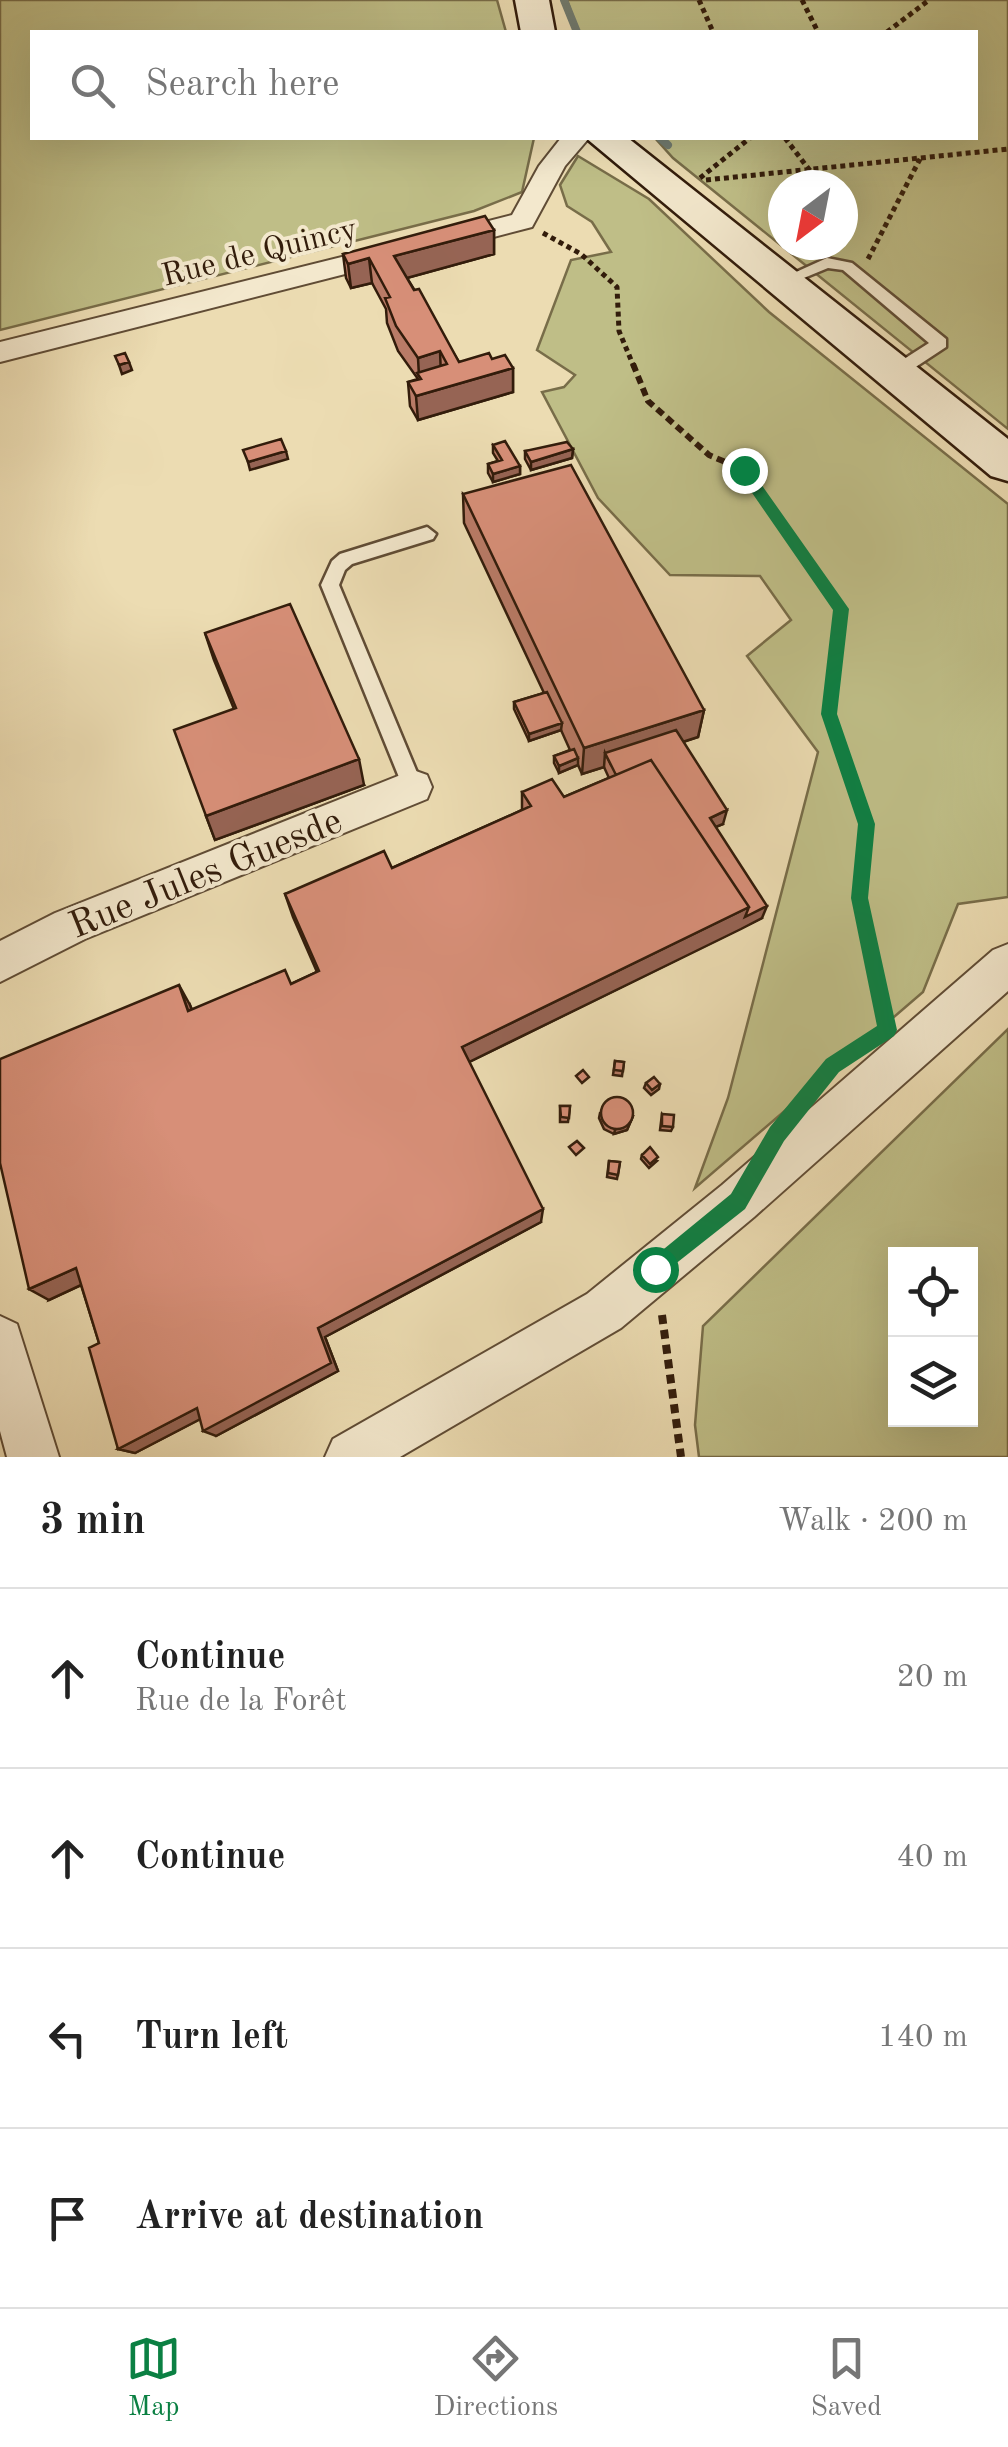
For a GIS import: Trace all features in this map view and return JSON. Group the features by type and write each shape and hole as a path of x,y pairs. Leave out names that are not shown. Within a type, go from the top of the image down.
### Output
{"street":[{"path":"532,0 538,30"},
{"path":"607,140 1008,464"},
{"path":"522,221 539,196 561,144"},
{"name":"Rue de Quincy","path":"0,352 522,221"},
{"name":"Rue Jules Guesde","path":"0,962 70,926 412,787"},
{"path":"351,1457 604,1312 738,1202 1008,964"},
{"path":"0,1341 32,1457"}],"lane":[{"path":"412,787 330,585 338,566 346,559 427,534"}],"path":[{"path":"699,0 713,30"},
{"path":"802,0 817,30"},
{"path":"890,30 929,0"},
{"path":"747,140 695,181 808,166 1008,149"},
{"path":"786,140 811,170"},
{"path":"867,260 920,158"},
{"path":"522,221 581,254 617,288 618,331 648,401 709,456 744,470 841,609 829,714 867,824 860,898 888,1030"},
{"path":"655,1269 681,1457"}],"shaded area":[{"path":"0,0 497,0 505,30 30,30 30,140 534,140 522,192 474,211 0,330"},
{"path":"567,0 1008,0 1008,429 799,260 858,260 858,170 768,170 768,235 673,158 657,140 978,140 978,30 577,30"},
{"path":"578,156 649,199 769,312 1008,504 1008,897 958,904 923,992 695,1188 728,1098 818,752 747,656 791,620 760,576 670,575 598,498 542,392 564,387 575,375 537,350 571,260 611,252 592,222 567,206 560,185"},
{"path":"1008,1029 1008,1457 699,1457 695,1425 703,1326"}],"building":[{"path":"485,216 494,230 394,256 414,290 419,289 459,362 489,353 492,359 505,355 513,368 416,396 408,382 421,379 417,373 447,364 440,351 418,358 396,326 385,298 390,297 369,258 348,264 343,254"},
{"path":"125,353 129,362 119,365 115,356"},
{"path":"281,439 286,451 248,462 243,450"},
{"path":"505,441 520,466 493,474 488,464 502,460 493,445"},
{"path":"567,442 573,449 531,462 525,451"},
{"path":"571,465 704,710 584,748 463,494"},
{"path":"290,604 359,759 206,816 174,730 236,708 205,633"},
{"path":"547,692 562,723 529,734 514,702"},
{"path":"676,730 727,810 710,818 767,906 745,917 749,907 651,760 616,775 605,753"},
{"path":"574,749 578,758 559,766 554,756"},
{"path":"651,760 749,907 462,1047 543,1209 318,1328 331,1363 203,1431 197,1408 118,1449 89,1348 99,1343 76,1268 29,1289 0,1163 0,1059 179,985 188,1011 285,970 291,984 319,971 285,894 384,851 392,868 531,806 522,792 552,779 564,797"},
{"path":"615,1061 624,1062 623,1071 614,1070"},
{"path":"583,1070 589,1077 582,1083 576,1076"},
{"path":"654,1077 660,1084 652,1090 646,1083"},
{"path":"617,1097 628,1102 633,1113 628,1124 617,1129 606,1124 601,1113 606,1102"},
{"path":"560,1106 570,1106 569,1118 561,1117"},
{"path":"662,1114 674,1115 673,1127 662,1126"},
{"path":"577,1141 584,1148 576,1155 569,1147"},
{"path":"650,1147 658,1157 650,1164 642,1155"},
{"path":"609,1161 620,1162 618,1175 608,1173"}],"waterway":[{"path":"564,0 576,30"},
{"path":"662,140 668,145"}],"route":[{"path":"655,1269 738,1202 777,1134 832,1066 888,1030 860,898 867,824 829,714 841,609 744,470"}]}
